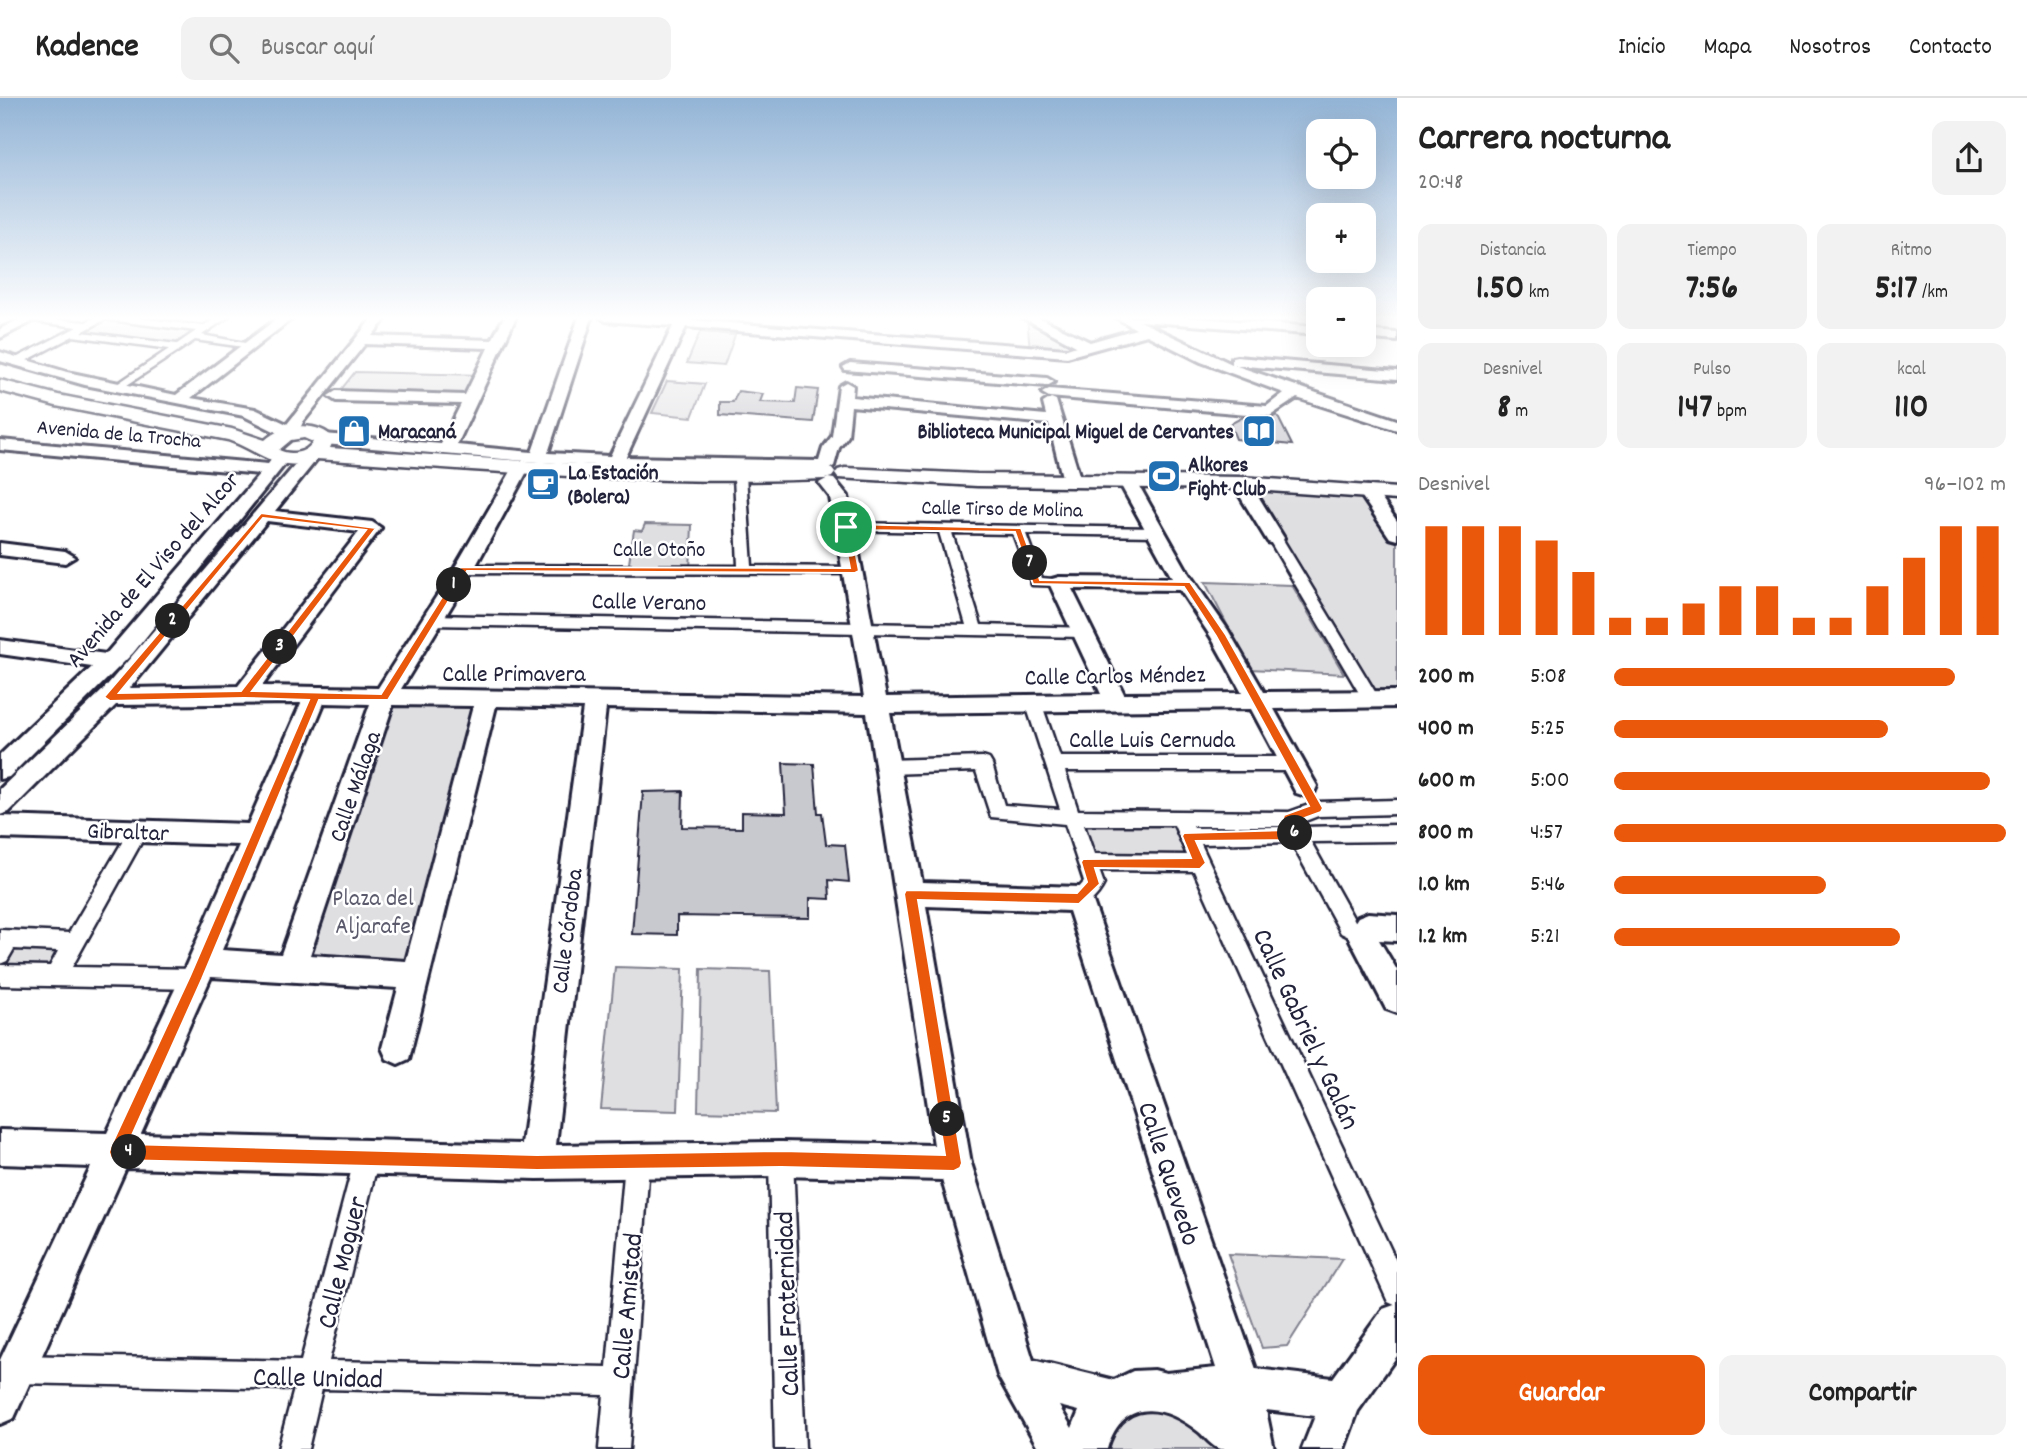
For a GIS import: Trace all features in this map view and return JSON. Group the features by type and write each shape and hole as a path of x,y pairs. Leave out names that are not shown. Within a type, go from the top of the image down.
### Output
{"street":[{"path":"87,380 257,415 306,440 385,456 768,479 929,478 1241,483 1397,494"},
{"path":"118,388 130,380"},
{"path":"179,400 205,380"},
{"path":"306,440 296,421 333,380"},
{"path":"0,805 110,697 261,515 346,380"},
{"path":"446,451 480,380"},
{"name":"Calle Málaga","path":"292,968 384,697 530,463 562,380"},
{"path":"616,461 654,380"},
{"path":"847,380 837,443 835,478 866,627 876,705 911,894 954,1163 1018,1376 1062,1449"},
{"path":"979,380 1270,411 1295,392"},
{"path":"1047,380 1054,420 1072,481"},
{"path":"1263,380 1397,425"},
{"path":"0,385 106,411 232,435 446,451 530,463 616,461 835,478"},
{"path":"336,396 471,400"},
{"path":"843,401 1054,420"},
{"path":"232,435 259,444 273,459 297,458 306,440"},
{"path":"273,459 272,443 306,440"},
{"name":"Avenida de la Trocha","path":"0,445 234,467 273,459"},
{"path":"0,459 18,447"},
{"name":"Avenida de El Viso del Alcor","path":"0,770 111,662 273,459"},
{"path":"745,476 745,570"},
{"path":"1128,482 1187,584 1221,635 1317,808"},
{"path":"1241,483 1371,699"},
{"path":"1367,491 1397,534"},
{"path":"244,694 372,528 261,515"},
{"name":"Calle Tirso de Molina","path":"846,527 1156,532"},
{"path":"944,528 975,629"},
{"path":"1018,530 1037,582 1187,584"},
{"path":"0,549 65,557"},
{"name":"Calle Otoño","path":"464,569 855,571"},
{"path":"1059,583 1116,701"},
{"name":"Calle Verano","path":"431,620 1083,632"},
{"path":"0,647 111,662"},
{"name":"Calle Primavera","path":"110,697 244,694 876,705"},
{"path":"0,1404 199,971 315,697"},
{"name":"Calle Córdoba","path":"537,1163 596,699"},
{"name":"Calle Carlos Méndez","path":"876,705 1397,699"},
{"path":"398,1048 486,700"},
{"path":"911,894 1079,899 1094,884 1033,702"},
{"path":"888,766 983,764 998,812 1072,817 1180,818 1292,827 1397,833 1389,807 1317,808 1292,827 1188,836"},
{"name":"Calle Luis Cernuda","path":"1054,764 1292,764"},
{"name":"Calle Gabriel y Galán","path":"1180,818 1397,1293"},
{"name":"Gibraltar","path":"0,827 256,835"},
{"path":"1292,827 1349,927 1361,934 1397,999"},
{"path":"55,976 138,832"},
{"path":"1087,862 1200,863"},
{"name":"Calle Quevedo","path":"1079,899 1242,1387 1253,1449"},
{"path":"1361,934 1368,926 1397,928"},
{"path":"3,944 76,943"},
{"path":"0,975 55,976 292,968 416,975"},
{"path":"0,1147 537,1163 781,1159 954,1163"},
{"name":"Calle Moguer","path":"293,1449 367,1157"},
{"name":"Calle Fraternidad","path":"781,1159 790,1449"},
{"name":"Calle Amistad","path":"614,1449 637,1163"},
{"path":"1323,1449 1342,1399 1397,1322"},
{"name":"Calle Unidad","path":"16,1369 619,1381"},
{"path":"1018,1376 1115,1400"},
{"path":"1086,1449 1096,1420 1115,1400 1138,1390 1242,1387 1342,1399"},
{"path":"1165,1391 1196,1403 1227,1427 1245,1449"}],"green space":[{"path":"349,380 481,380 471,400 336,396"},
{"path":"667,381 705,384 692,417 652,413"},
{"path":"1244,484 1367,491 1397,534 1397,699 1371,699"},
{"path":"645,524 692,525 690,570 628,570 634,530 642,531"},
{"path":"1205,582 1292,585 1344,674 1250,669"},
{"name":"Plaza del Aljarafe","path":"384,697 486,700 416,975 292,968"},
{"path":"1072,817 1180,818 1200,863 1087,862"},
{"path":"9,939 76,943 55,977 0,975 0,954"},
{"path":"615,967 683,969 678,1111 601,1109"},
{"path":"701,969 770,971 776,1113 698,1111"},
{"path":"1228,1254 1342,1259 1287,1346 1262,1348"},
{"path":"1164,1404 1233,1449 1101,1449 1116,1418"}],"building":[{"path":"797,388 818,390 813,422 720,415 720,402 733,402 738,391 763,394 760,402 795,403"},
{"name":"Biblioteca Municipal Miguel de Cervantes","path":"1277,415 1292,445 1236,439 1230,424 1245,416 1270,419"},
{"path":"783,763 814,764 818,813 822,813 826,844 845,845 849,882 829,880 830,899 810,898 810,918 677,916 677,935 632,934 643,792 683,791 682,827 742,828 742,812 786,813"}],"place":[{"name":"Maracaná","path":"354,431"},
{"name":"Biblioteca Municipal Miguel de Cervantes","path":"1259,431"},
{"name":"Alkores Fight Club","path":"1164,476"},
{"name":"La Estación (Bolera)","path":"543,484"}],"route":[{"path":"846,527 855,571 464,569 384,697 244,694 110,697 261,515 372,528 244,694 315,697 195,979 117,1152 537,1163 781,1159 954,1163 911,894 1079,899 1094,884 1087,862 1200,863 1188,836 1296,835 1289,819 1317,808 1221,635 1187,584 1037,582 1018,530 846,527"}]}
